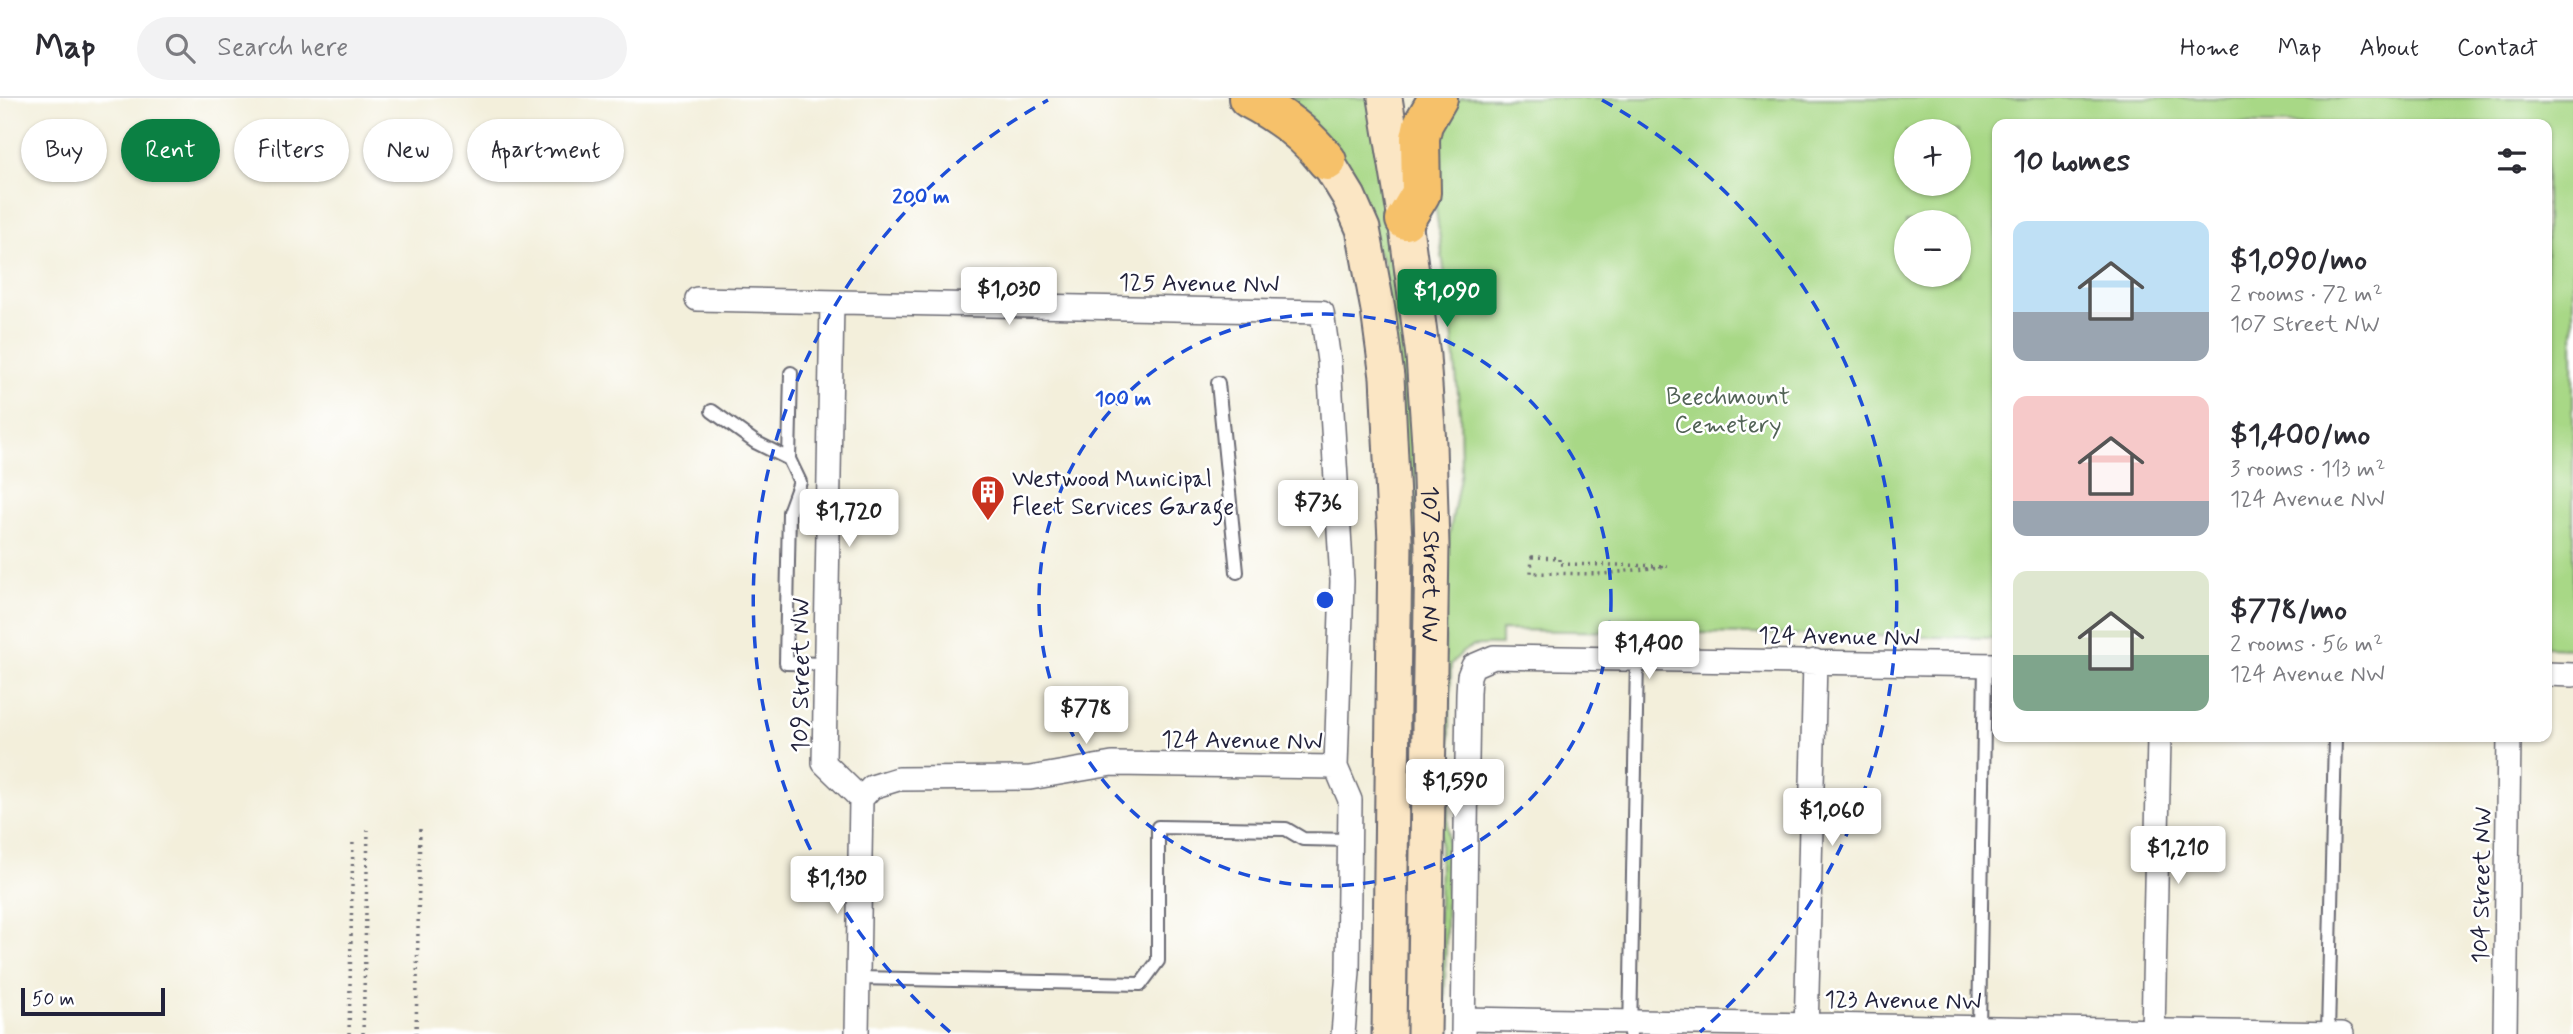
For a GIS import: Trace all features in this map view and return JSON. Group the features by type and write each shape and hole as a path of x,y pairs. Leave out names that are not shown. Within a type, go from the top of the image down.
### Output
{"highway":[{"path":"1248,98 1291,125 1315,145 1327,161"},
{"path":"1405,220 1421,193 1420,138 1423,124 1438,98"}],"main road":[{"name":"107 Street NW","path":"1385,98 1423,356 1432,522 1424,1034"},
{"name":"107 Street NW","path":"1327,161 1349,197 1363,229 1387,377 1395,540 1389,1034"}],"street":[{"name":"125 Avenue NW","path":"697,299 1322,312 1329,361 1342,574 1336,767"},
{"name":"109 Street NW","path":"832,302 824,763 861,799"},
{"name":"124 Avenue NW","path":"1464,1026 1469,684 1473,666 1494,657 1991,664"},
{"path":"1806,1029 1815,661"},
{"path":"2552,674 2573,675"},
{"path":"2153,1032 2159,742"},
{"name":"104 Street NW","path":"2505,1034 2509,742"},
{"name":"124 Avenue NW","path":"861,799 872,788 898,779 1030,778 1112,764 1336,767"},
{"path":"1336,767 1350,800 1348,972 1343,1034"},
{"path":"857,1034 861,799"},
{"name":"123 Avenue NW","path":"1464,1026 2342,1034"}],"lane":[{"path":"791,373 789,459 800,482 789,512 786,663 826,664"},
{"path":"1217,383 1237,572"},
{"path":"712,411 755,442 789,459"},
{"path":"1630,1028 1637,659"},
{"path":"1979,1031 1991,664"},
{"path":"2328,1034 2334,742"},
{"path":"858,978 1141,984 1158,961 1158,827 1286,829 1303,839 1350,840"}],"path":[{"path":"1559,564 1668,566 1603,574 1531,573 1532,557 1559,558 1559,564 1559,573"},
{"path":"416,1034 420,826"},
{"path":"363,1034 368,830"},
{"path":"349,1034 353,839"}],"green space":[{"path":"1276,98 1370,98 1372,103 1411,381 1418,507 1411,1034 1399,1034 1384,262"},
{"name":"Beechmount Cemetery","path":"1462,98 2573,98 2573,648 2552,647 2552,119 1992,119 1992,638 1501,630 1501,645 1478,645 1462,652 1451,665 1444,1034 1436,1034 1447,547 1461,471 1460,414 1451,320 1435,203 1438,127 1451,105"}],"place":[{"name":"Westwood Municipal Fleet Services Garage","path":"988,522"}]}
